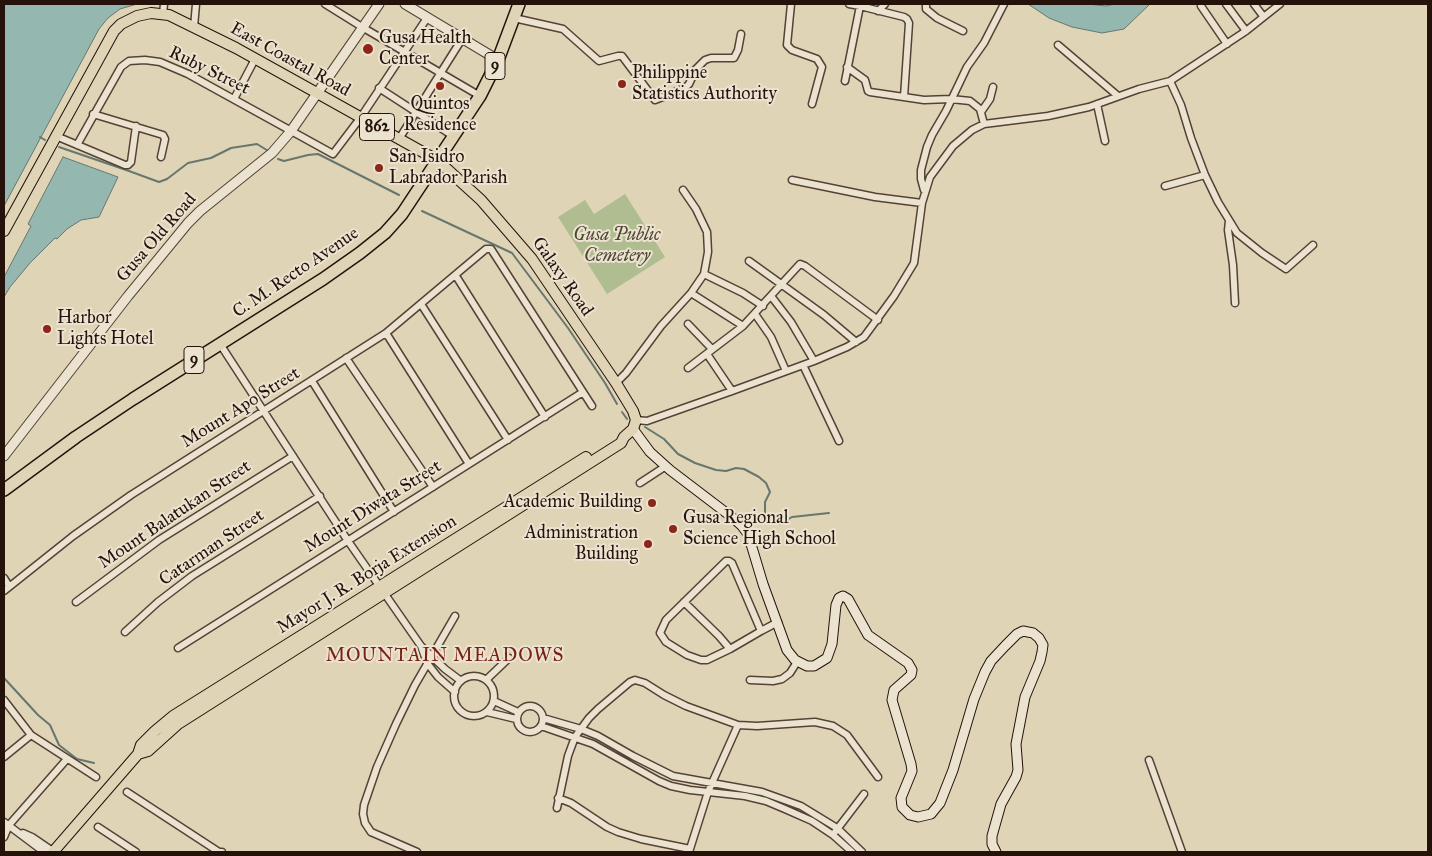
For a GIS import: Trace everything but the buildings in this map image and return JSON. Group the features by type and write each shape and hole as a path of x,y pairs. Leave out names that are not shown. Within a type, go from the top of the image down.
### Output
{"highway":[{"name":"C. M. Recto Avenue","path":"4,490 76,437 323,279 371,244 402,214 480,96 498,60 518,4"}],"main road":[{"name":"Gusa Old Road","path":"4,456 183,228 200,211 269,156 291,131 379,4"},
{"path":"405,4 498,60"},
{"name":"East Coastal Road","path":"4,230 114,31 121,24 137,16 164,9 175,18 236,48 437,160"},
{"name":"Galaxy Road","path":"437,160 481,200 532,259 616,383 633,411 635,424"},
{"path":"635,424 650,452 742,526 748,534 763,584 788,653 797,662 807,666 814,666 827,658 833,636 836,605 839,598 844,596 848,599 868,635 908,662 912,670 911,675 894,690 892,696 912,771 902,791 901,802 904,810 910,815 922,817 930,814 936,809 946,791 974,699 985,672 992,661 1004,646 1023,631 1033,633 1039,638 1043,645 1040,662 1025,698 1016,744 1018,770 1001,804 992,836 992,844 996,852"},
{"name":"Mayor J. R. Borja Extension","path":"54,852 133,760 141,745 173,716 219,693 382,591 618,438 624,437 635,424"}],"street":[{"path":"194,27 196,4"},
{"path":"326,4 480,96"},
{"path":"791,4 788,47 817,59 822,67 812,104"},
{"path":"849,4 907,19 909,23 904,97"},
{"path":"878,11 885,4"},
{"path":"926,4 926,9 938,18 963,31"},
{"path":"924,191 921,179 923,160 932,135 967,67 984,43 1004,4"},
{"path":"1226,4 1246,31"},
{"path":"1254,4 1263,16"},
{"path":"635,424 814,361 864,338 878,320 914,263 924,191 935,168 953,146 972,130 984,124 1062,113 1098,104 1118,96 1170,81 1246,31 1280,4"},
{"path":"845,81 860,6"},
{"path":"1200,6 1227,44"},
{"path":"360,117 427,18"},
{"path":"514,18 563,29 599,60 622,56 655,100 685,88 689,84 696,68 705,60 711,58 734,58 738,50 740,34"},
{"path":"399,139 462,39"},
{"path":"1058,45 1118,96"},
{"path":"234,99 255,59"},
{"name":"Ruby Street","path":"77,145 121,67 129,61 135,60 154,60 188,74 334,154 360,117"},
{"path":"847,68 865,80 870,92 924,100 951,99 970,102 977,106 981,112 984,124"},
{"path":"1170,81 1181,105 1205,174 1237,233 1286,269 1313,245"},
{"path":"981,112 990,99 993,87"},
{"path":"380,88 453,136"},
{"path":"1098,104 1106,141"},
{"path":"94,114 136,126 165,137 161,157"},
{"path":"56,136 128,165 132,157 136,126"},
{"path":"1165,186 1205,174"},
{"path":"792,180 875,197 922,203"},
{"path":"616,383 626,374 704,274 707,264 707,232 696,209 683,190"},
{"path":"1229,221 1228,230 1233,265 1235,303"},
{"name":"Mount Apo Street","path":"7,588 73,536 131,495 386,333 456,276 486,248 491,249 583,392"},
{"path":"749,261 856,342"},
{"path":"688,368 743,326 798,266 802,264 878,320"},
{"path":"704,274 743,293 763,306"},
{"path":"456,276 545,417"},
{"path":"691,293 743,326"},
{"path":"771,296 790,322 814,361"},
{"path":"422,304 508,440"},
{"path":"755,314 770,337 786,371"},
{"path":"688,324 710,352 732,391"},
{"path":"386,333 469,464"},
{"path":"220,344 348,541 421,646 461,681"},
{"path":"346,358 433,486"},
{"path":"803,365 839,441"},
{"path":"312,381 394,512"},
{"path":"583,392 592,406"},
{"name":"Mount Diwata Street","path":"178,648 583,392"},
{"name":"Mount Balatukan Street","path":"76,602 159,540 293,456"},
{"path":"640,483 666,466"},
{"name":"Catarman Street","path":"125,632 158,602 192,576 320,496"},
{"path":"761,631 732,563 726,561 666,620 660,633 666,642 688,655 701,660 707,660 778,622"},
{"path":"4,578 7,588"},
{"path":"684,602 730,649"},
{"path":"417,852 371,832 365,823 364,805 385,749 427,663 455,616"},
{"path":"421,646 427,663 438,677 455,692"},
{"path":"486,680 509,658"},
{"path":"750,680 773,682 782,679 790,673 797,662"},
{"path":"473,676 486,680 493,689 494,701 487,712 481,716 473,717 466,715 456,705 455,692 461,681 473,676"},
{"path":"557,808 568,756 575,737 598,710 630,682 635,680 686,706 738,725 757,726 807,722 830,724 847,735 878,777"},
{"path":"4,701 31,734 96,777"},
{"path":"494,701 518,712"},
{"path":"533,706 540,711 543,718 541,726 535,732 526,732 519,728 516,719 518,712 525,707 533,706"},
{"path":"487,712 516,719"},
{"path":"543,718 598,736 673,776 748,789 801,806 837,828 862,852"},
{"path":"558,798 571,803 607,827 618,832 690,851 708,792 738,725"},
{"path":"541,726 594,744 659,781 690,790 744,796 766,801 812,821 833,835 852,852"},
{"path":"4,757 31,734"},
{"path":"4,837 6,824 67,759"},
{"path":"1149,760 1182,852"},
{"path":"127,792 219,852 222,852"},
{"path":"833,835 864,794"},
{"path":"6,824 32,837 54,852"},
{"path":"98,827 136,852"},
{"path":"19,832 29,842 44,852"}],"green space":[{"name":"Gusa Public Cemetery","path":"625,194 665,257 607,294 558,217 585,200 594,214"}],"water":[{"path":"4,4 137,4 120,9 108,18 99,29 4,206"},
{"path":"1028,4 1087,4 1106,6 1115,4 1150,4 1124,29 1102,33 1072,27 1049,18"},
{"path":"63,157 118,177 99,217 81,220 67,229 57,239 55,238 30,263 4,297 4,277 31,226 28,224"}],"waterway":[{"path":"40,137 45,140"},
{"path":"59,147 159,182 167,179 188,163 211,158 231,148 257,144 270,152"},
{"path":"278,159 284,161 318,154 399,195"},
{"path":"422,211 512,253 568,328 617,404"},
{"path":"622,412 627,419"},
{"path":"645,427 664,439 678,454 695,463 716,470 744,469 759,477 766,483 770,492 765,502 765,514 769,521 780,524 792,517 829,513"},
{"path":"4,678 38,715 50,725 59,745 77,759 94,763"}],"place":[{"name":"Gusa Health Center","path":"368,49"},
{"name":"Philippine Statistics Authority","path":"622,84"},
{"name":"Quintos Residence","path":"440,86"},
{"name":"San Isidro Labrador Parish","path":"379,168"},
{"name":"Harbor Lights Hotel","path":"47,329"},
{"name":"Academic Building","path":"652,503"},
{"name":"Gusa Regional Science High School","path":"673,529"},
{"name":"Administration Building","path":"648,544"}],"district":[{"name":"MOUNTAIN MEADOWS","path":"445,656"}]}
